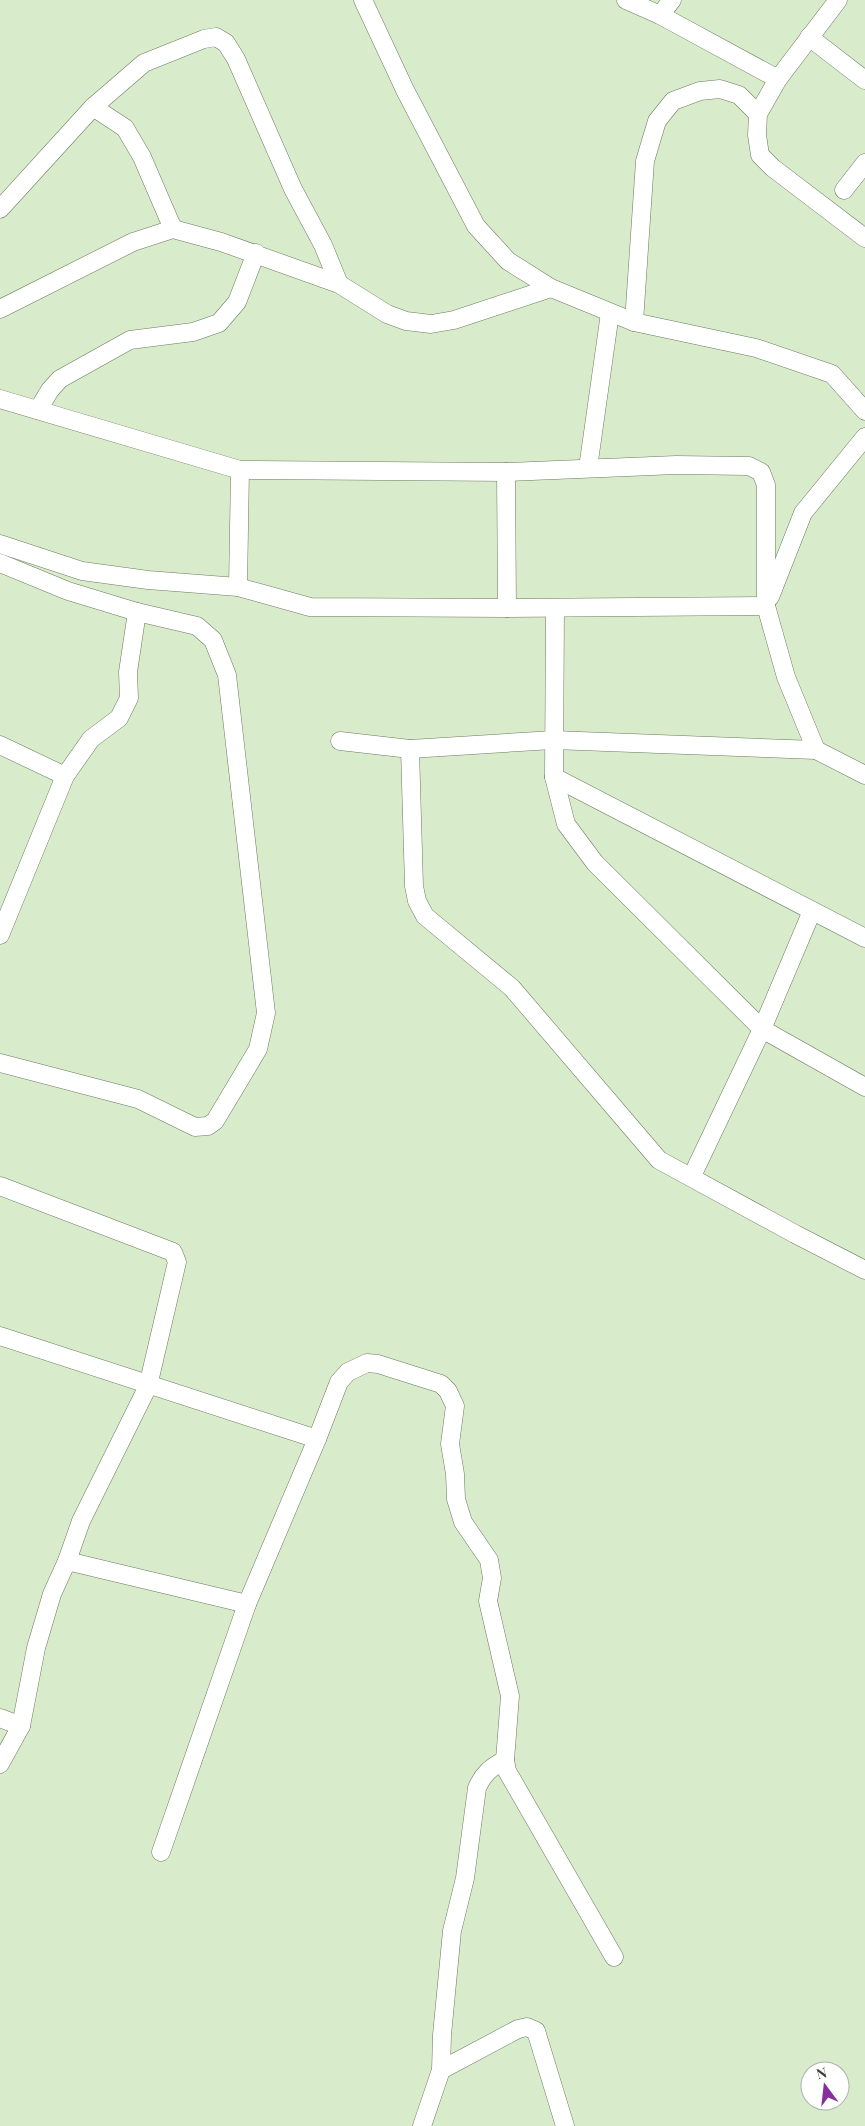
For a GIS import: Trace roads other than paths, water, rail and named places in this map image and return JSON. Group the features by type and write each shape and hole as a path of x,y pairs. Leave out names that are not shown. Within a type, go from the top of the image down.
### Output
{"street":[{"path":"363,0 405,90 476,226 508,261 550,288 634,322 756,348 832,374 865,410"},
{"path":"626,0 659,8 778,79"},
{"path":"659,8 672,0"},
{"path":"838,0 778,79 758,114 757,135 760,155 773,168 865,238"},
{"path":"809,37 865,80"},
{"path":"0,209 93,106 144,63 204,39 216,38 226,43 236,59 293,189 323,245 339,284"},
{"path":"634,322 645,161 657,121 673,101 700,91 720,89 739,95 758,114"},
{"path":"93,106 125,128 142,158 173,229"},
{"path":"844,190 865,163"},
{"path":"0,309 133,242 173,229 256,253 339,284 387,314 406,321 431,324 454,320 550,288"},
{"path":"38,410 50,390 60,379 130,340 193,332 218,323 237,302 256,253"},
{"path":"588,468 610,313"},
{"path":"0,399 240,470 506,472 676,465 749,466 761,472 766,485 766,606 786,677 816,750"},
{"path":"766,606 803,513 865,438"},
{"path":"238,586 240,470"},
{"path":"506,472 507,608"},
{"path":"0,544 82,571 148,580 238,586 310,606 556,608 766,606"},
{"path":"0,562 68,591 138,612 197,626 213,640 227,675 266,1013 258,1049 216,1121 208,1126 195,1127 138,1099 0,1063"},
{"path":"556,608 554,777 566,824 595,863 762,1029 865,1087"},
{"path":"0,935 7,896 65,776 91,739 118,718 129,698 128,672 138,612"},
{"path":"340,741 410,749 553,740 816,750 865,775"},
{"path":"0,745 65,776"},
{"path":"410,749 414,886 417,901 425,916 512,988 659,1160 865,1270"},
{"path":"554,777 865,938"},
{"path":"692,1176 762,1029 812,911"},
{"path":"0,1186 173,1252 177,1262 148,1386 81,1521 67,1561 52,1594 36,1648 21,1726 0,1764"},
{"path":"0,1336 148,1386 317,1439"},
{"path":"161,1852 247,1604 339,1382 348,1372 358,1366 367,1363 378,1364 441,1384 448,1392 454,1406 450,1444 455,1474 456,1499 463,1522 489,1560 492,1578 488,1601 510,1696 505,1760 507,1771 614,1957"},
{"path":"67,1561 247,1604"},
{"path":"0,1718 21,1726"},
{"path":"422,2126 440,2070 452,1932 464,1878 477,1788 481,1778 491,1767 505,1760"},
{"path":"440,2070 518,2030 527,2027 536,2031 565,2126"}]}
